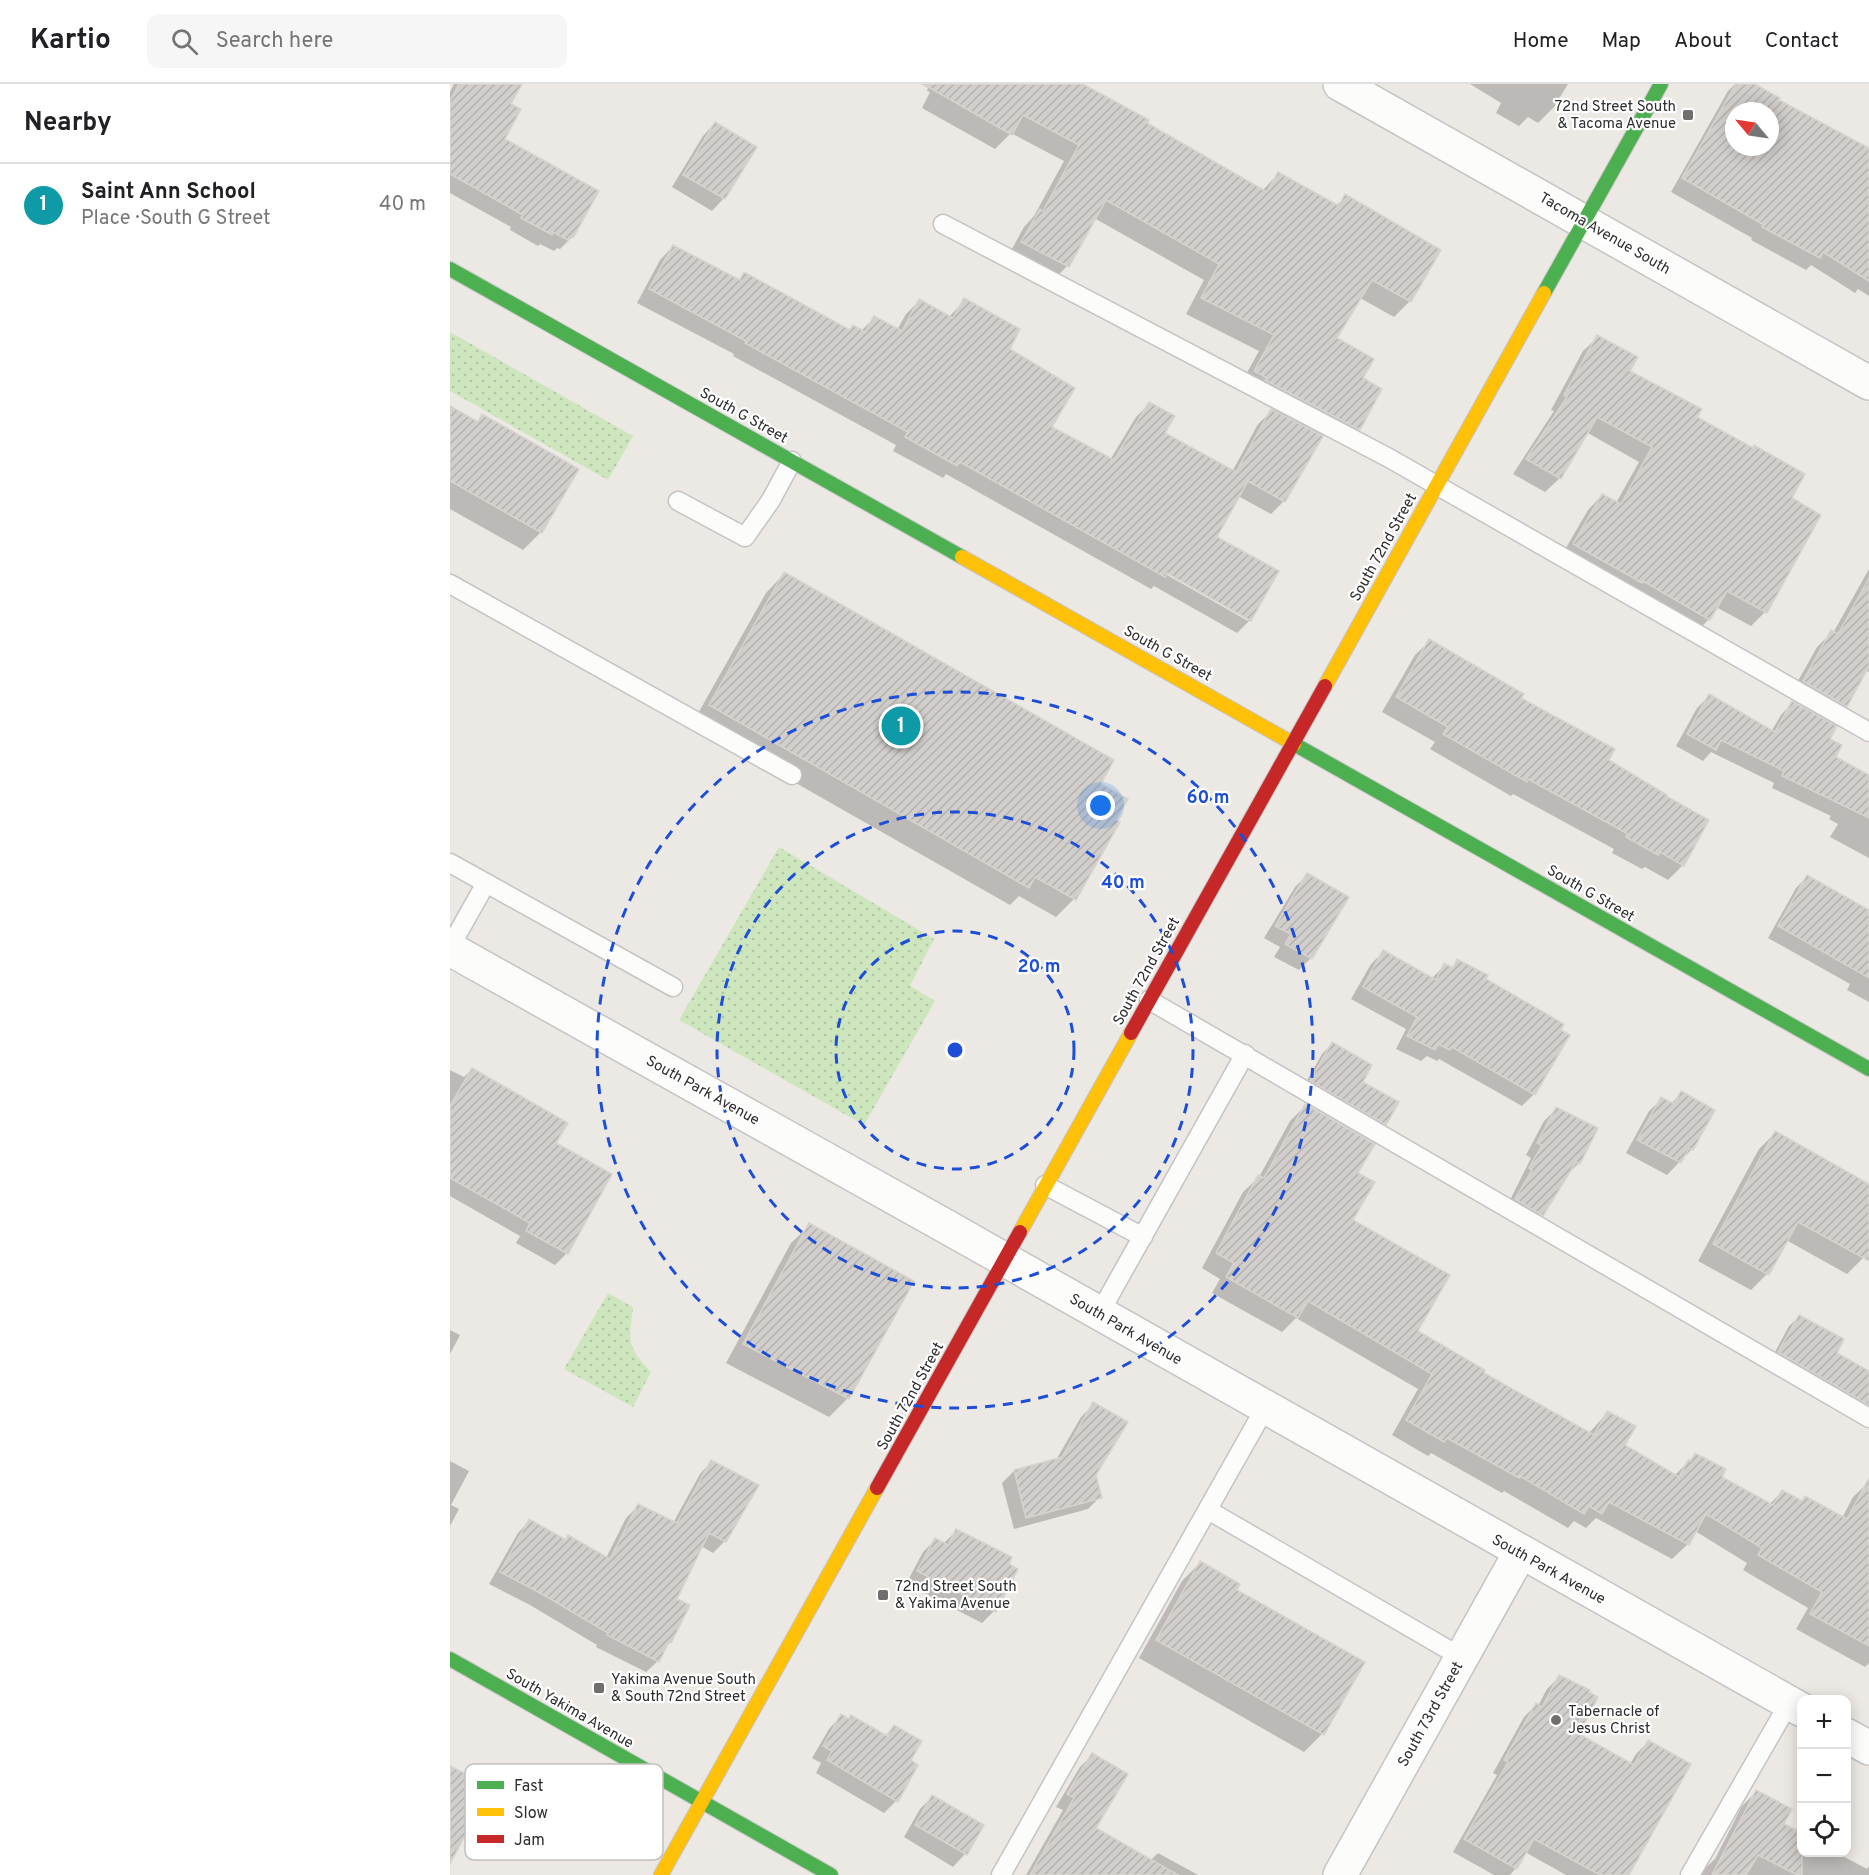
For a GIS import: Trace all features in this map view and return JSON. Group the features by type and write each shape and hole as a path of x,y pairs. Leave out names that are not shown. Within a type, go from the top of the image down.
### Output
{"main road":[{"name":"South 72nd Street","path":"661,1875 1661,84"},
{"name":"South G Street","path":"450,269 1293,742 1869,1069"},
{"name":"South Yakima Avenue","path":"450,1659 635,1764"},
{"name":"South Yakima Avenue","path":"663,1780 831,1875"}],"street":[{"name":"Tacoma Avenue South","path":"1340,84 1869,383"},
{"name":"South Park Avenue","path":"450,948 1795,1707"},
{"name":"South 73rd Street","path":"1340,1875 1520,1553"},
{"path":"1851,1739 1869,1748"}],"lane":[{"path":"943,224 1389,458 1869,732"},
{"path":"678,501 745,537 771,500 792,461"},
{"path":"450,584 792,775"},
{"path":"450,863 673,987"},
{"path":"450,948 486,883"},
{"path":"1149,999 1869,1418"},
{"path":"1099,1314 1245,1054"},
{"path":"1046,1185 1143,1237"},
{"path":"1001,1875 1264,1408"},
{"path":"1208,1510 1461,1658"},
{"path":"1690,1875 1795,1707"}],"green space":[{"path":"450,332 633,436 608,480 450,391"},
{"path":"779,847 934,939 910,986 935,1001 864,1125 679,1020"},
{"path":"608,1293 633,1307 631,1343 637,1356 651,1372 633,1407 564,1369"}],"building":[{"path":"459,84 522,84 511,104 521,109 505,139 599,191 573,238 570,236 568,240 553,232 552,235 521,218 523,215 450,174 450,101"},
{"path":"923,84 1083,84 1149,120 1147,123 1267,192 1278,172 1339,206 1345,194 1441,250 1411,302 1372,280 1337,338 1374,359 1363,378 1382,389 1360,430 1265,380 1267,378 1254,371 1274,335 1201,298 1219,264 1106,200 1069,267 1021,242 1040,209 1043,211 1079,145 1023,115 1012,135"},
{"path":"1736,84 1755,84 1780,98 1779,100 1869,148 1869,281 1823,252 1820,258 1762,227 1764,225 1682,178 1725,103 1725,156 1779,156 1779,102 1726,102"},
{"path":"715,122 757,147 725,199 683,175"},
{"path":"673,245 740,280 744,272 850,330 853,325 865,332 874,316 902,331 919,299 953,318 964,298 1020,329 1010,349 1075,388 1052,427 1114,460 1149,402 1175,416 1165,433 1236,472 1271,409 1323,436 1285,502 1248,481 1217,537 1279,571 1251,621 1167,573 1165,577 960,462 957,466 905,437 908,432 649,289"},
{"path":"1597,335 1638,357 1630,371 1702,409 1697,417 1753,448 1754,445 1805,474 1792,498 1821,515 1767,613 1727,591 1710,620 1573,544 1602,494 1621,504 1652,447 1597,417 1561,479 1526,459 1567,397 1564,395"},
{"path":"450,406 478,422 482,414 579,469 542,533 450,481"},
{"path":"784,572 1114,760 1101,784 1128,799 1116,820 1120,822 1076,900 1035,877 1029,888 709,705"},
{"path":"1869,578 1869,666 1847,707 1803,681 1831,630 1838,634"},
{"path":"1429,639 1524,694 1521,698 1615,749 1609,760 1709,820 1684,866 1660,852 1658,855 1626,837 1628,834 1528,779 1527,782 1443,734 1448,727 1396,697"},
{"path":"1709,694 1775,732 1792,701 1837,726 1830,739 1842,745 1836,757 1869,775 1869,818 1782,776 1784,771 1721,740 1716,750 1687,734"},
{"path":"1307,873 1349,897 1312,959 1285,944 1291,934 1275,926"},
{"path":"1807,875 1869,910 1869,978 1778,926"},
{"path":"1383,950 1436,980 1444,963 1453,968 1457,959 1488,975 1486,979 1564,1024 1561,1030 1570,1035 1535,1095 1452,1047 1450,1050 1438,1044 1435,1050 1407,1036 1417,1017 1363,987"},
{"path":"1332,1042 1372,1065 1363,1082 1399,1102 1386,1125 1310,1081"},
{"path":"472,1068 568,1123 556,1143 612,1174 568,1254 526,1231 530,1223 450,1178 450,1106"},
{"path":"1681,1091 1715,1110 1693,1150 1689,1148 1681,1163 1637,1140 1661,1097 1674,1104"},
{"path":"1305,1104 1375,1144 1358,1173 1375,1182 1353,1220 1450,1275 1418,1331 1485,1370 1484,1373 1594,1435 1607,1411 1636,1426 1625,1445 1679,1477 1688,1460 1691,1461 1695,1453 1726,1469 1722,1477 1773,1505 1782,1490 1802,1501 1805,1496 1847,1519 1869,1478 1869,1646 1810,1614 1822,1592 1758,1555 1762,1548 1706,1514 1689,1545 1609,1502 1602,1514 1589,1506 1584,1514 1520,1476 1519,1478 1447,1438 1444,1442 1406,1420 1432,1374 1308,1301 1298,1318 1226,1277 1234,1263 1216,1253 1258,1175 1264,1178"},
{"path":"1556,1107 1598,1128 1580,1164 1576,1162 1543,1216 1515,1199 1532,1170 1529,1168 1542,1145 1537,1143"},
{"path":"1775,1131 1869,1184 1869,1261 1798,1222 1769,1275 1713,1244"},
{"path":"809,1223 914,1281 849,1399 743,1344"},
{"path":"1799,1315 1844,1339 1837,1353 1869,1371 1869,1405 1778,1352"},
{"path":"1093,1402 1128,1422 1096,1475 1102,1498 1026,1518 1014,1470 1062,1457"},
{"path":"711,1460 759,1485 726,1542 709,1533 677,1599 690,1605 659,1662 607,1635 608,1633 542,1594 500,1572 529,1519 566,1540 568,1535 610,1559 638,1504 677,1523"},
{"path":"956,1529 1012,1557 1009,1564 1018,1569 996,1612 917,1571 935,1538 948,1545"},
{"path":"1200,1561 1240,1584 1237,1590 1365,1662 1324,1735 1156,1640"},
{"path":"1559,1675 1590,1690 1589,1692 1598,1697 1579,1734 1634,1765 1648,1740 1691,1764 1629,1875 1600,1875 1534,1839 1517,1869 1464,1839 1508,1762 1504,1760 1536,1703 1542,1707"},
{"path":"841,1714 849,1719 851,1715 887,1736 894,1725 922,1741 911,1760 918,1765 898,1802 827,1760 832,1751 823,1746"},
{"path":"1092,1753 1128,1774 1096,1828 1178,1875 1030,1875 1074,1798 1067,1794"},
{"path":"450,1766 465,1773 465,1835 450,1864"},
{"path":"1756,1790 1792,1809 1784,1824 1797,1830 1797,1857 1802,1857 1802,1875 1797,1875 1758,1855 1746,1875 1712,1875"},
{"path":"932,1795 984,1825 967,1855 915,1825"}],"traffic: fast":[{"path":"1544,293 1661,84"},
{"path":"450,269 962,557"},
{"path":"1294,744 1869,1069"},
{"path":"450,1659 635,1764"},
{"path":"663,1780 831,1875"}],"traffic: slow":[{"path":"1325,686 1544,293"},
{"path":"962,557 1294,744"},
{"path":"1020,1232 1131,1033"},
{"path":"661,1875 877,1488"}],"traffic: jam":[{"path":"1131,1033 1325,686"},
{"path":"877,1488 1020,1232"}],"place":[{"name":"72nd Street South & Tacoma Avenue","path":"1688,115"},
{"name":"Saint Ann School","path":"901,726"},
{"name":"72nd Street South & Yakima Avenue","path":"883,1595"},
{"name":"Yakima Avenue South & South 72nd Street","path":"599,1688"},
{"name":"Tabernacle of Jesus Christ","path":"1556,1720"}]}
